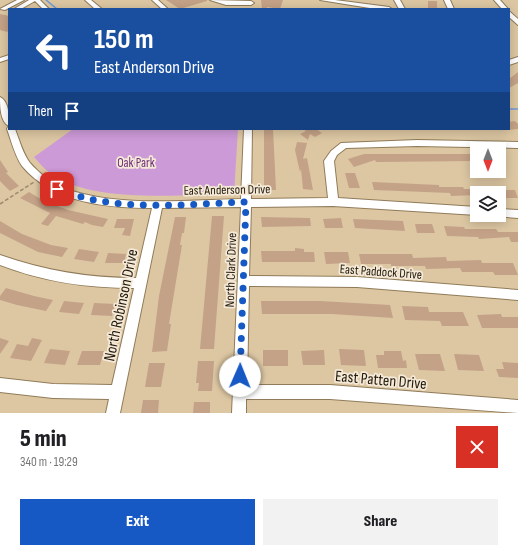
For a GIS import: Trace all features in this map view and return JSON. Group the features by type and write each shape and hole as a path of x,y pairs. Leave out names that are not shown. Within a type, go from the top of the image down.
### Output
{"street":[{"path":"3,8 8,0"},
{"path":"3,8 20,0"},
{"path":"19,8 33,0"},
{"path":"88,0 98,8"},
{"path":"155,0 164,8"},
{"path":"213,0 226,3 251,4"},
{"path":"323,0 348,2 383,8"},
{"path":"497,0 504,8"},
{"path":"510,14 518,23"},
{"path":"0,99 8,118"},
{"name":"East Anderson Drive","path":"11,130 25,163 40,178 57,189 88,199 117,204 333,202 470,212"},
{"name":"North Clark Drive","path":"240,413 242,281 248,130"},
{"path":"333,202 329,161 334,153 344,145 518,145"},
{"name":"North Robinson Drive","path":"113,413 158,204"},
{"path":"506,213 518,214"},
{"path":"0,260 24,269 74,281 141,283"},
{"name":"East Paddock Drive","path":"242,281 357,282 518,295"},
{"path":"0,385 53,392 118,392"},
{"name":"East Patten Drive","path":"240,392 330,392 518,407"}],"path":[{"path":"0,204 40,178"}],"green space":[{"name":"Oak Park","path":"72,130 238,130 234,194 164,196 112,193 88,189 67,182 43,167 34,157"}],"building":[{"path":"166,0 207,0 183,8 178,8"},
{"path":"261,0 283,0 280,8 262,8"},
{"path":"428,1 437,1 437,8 428,8"},
{"path":"0,14 8,16 8,31 0,30"},
{"path":"518,72 518,83 510,87 510,78"},
{"path":"515,121 518,124 518,129 510,130 510,122"},
{"path":"264,130 273,130 276,190 264,190"},
{"path":"304,130 318,130 322,133 315,137 310,134 308,140 300,134 306,131"},
{"path":"297,142 307,143 303,159 307,158 313,190 303,189 301,169 300,172 295,150"},
{"path":"364,154 470,154 470,161 376,162 375,160 354,167 348,159"},
{"path":"0,160 8,172 6,173 19,186 10,191 0,181"},
{"path":"345,173 355,173 360,188 349,188"},
{"path":"372,182 439,185 439,187 463,187 464,189 470,189 470,195 451,196 450,193 374,190"},
{"path":"506,190 515,190 518,198 506,198"},
{"path":"29,192 44,201 68,210 108,219 103,227 85,222 83,224 56,216 48,226 41,224 50,213 20,198"},
{"path":"212,216 224,216 214,349 200,349"},
{"path":"175,217 186,217 184,233 182,233 180,245 182,245 169,324 171,324 167,351 152,352 159,296"},
{"path":"261,217 310,218 311,226 262,227"},
{"path":"341,218 343,228 325,228 323,219"},
{"path":"117,219 134,219 130,236 122,235 125,228 114,228"},
{"path":"353,219 403,221 405,231 355,228"},
{"path":"0,221 22,234 51,245 68,248 62,257 38,252 0,233"},
{"path":"415,224 432,224 435,233 417,233"},
{"path":"444,226 464,227 465,229 496,229 498,232 518,232 518,242 511,242 509,237 479,239 478,237 447,236"},
{"path":"295,248 304,249 304,252 314,252 315,262 262,262 261,251 295,251"},
{"path":"79,249 99,252 94,262 74,259"},
{"path":"324,252 348,252 350,263 326,264"},
{"path":"108,253 126,254 124,263 105,263"},
{"path":"359,254 412,254 413,258 446,257 447,261 481,260 482,263 513,263 518,275 495,275 493,272 462,272 460,268 426,269 425,266 361,264"},
{"path":"6,288 53,300 46,311 17,305 0,300 0,296"},
{"path":"64,301 84,303 79,314 59,312"},
{"path":"261,301 320,301 390,305 393,318 332,314 262,314"},
{"path":"94,303 115,304 112,316 91,315"},
{"path":"402,306 428,307 429,312 463,312 469,326 442,326 440,321 405,320"},
{"path":"501,314 502,317 518,317 518,328 482,328 477,315"},
{"path":"0,338 9,341 0,354"},
{"path":"32,338 42,340 31,361 10,358 17,344 28,346"},
{"path":"50,349 70,351 65,365 44,363"},
{"path":"339,349 364,350 366,366 341,365"},
{"path":"263,350 288,350 288,366 263,366"},
{"path":"324,350 325,365 303,365 301,351"},
{"path":"82,351 104,351 100,365 77,365"},
{"path":"384,351 401,351 403,361 406,360 407,368 378,368 376,355 384,355"},
{"path":"415,354 440,354 445,371 419,370"},
{"path":"454,354 479,355 484,371 458,370"},
{"path":"198,361 214,361 212,391 198,391 199,383 196,383"},
{"path":"502,362 518,363 518,378 499,377 496,369 504,369"},
{"path":"149,363 165,363 161,387 145,387"},
{"path":"143,400 159,400 158,413 141,413"},
{"path":"194,402 210,402 210,413 193,413"}],"waterway":[{"path":"46,0 56,8"},
{"path":"510,109 518,109"}],"route":[{"path":"57,189 88,199 110,203 158,204 246,202 242,281 240,376"}]}
